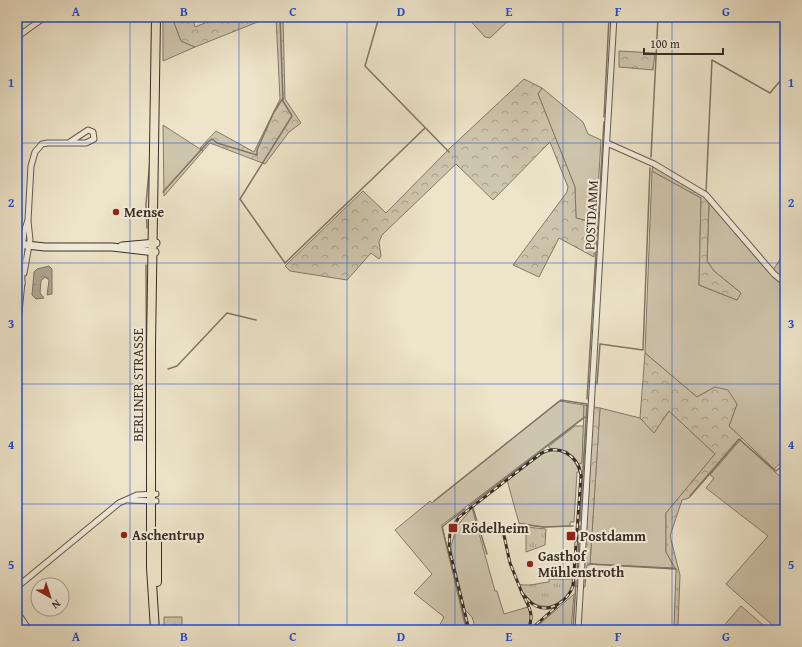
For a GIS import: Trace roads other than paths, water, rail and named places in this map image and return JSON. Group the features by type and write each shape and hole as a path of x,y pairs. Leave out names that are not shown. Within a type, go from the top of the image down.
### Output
{"main road":[{"name":"BERLINER STRASSE","path":"156,17 153,252 156,630"},
{"path":"112,247 154,243"},
{"path":"23,245 112,247 153,252"}],"street":[{"path":"17,37 45,17"},
{"name":"POSTDAMM","path":"578,630 614,17"},
{"path":"17,333 22,284 23,245 28,220 31,166 35,152 42,144 70,142"},
{"path":"607,143 654,164 706,195 774,274 785,283"},
{"path":"17,587 119,503 126,500 154,498"},
{"path":"17,612 29,630"}],"water":[{"path":"49,266 52,269 52,294 47,295 49,280 45,277 41,281 40,293 44,298 36,299 32,295 34,272 37,269"}],"waterway":[{"path":"280,17 283,101 292,116 240,199 285,263 425,128"},
{"path":"379,17 365,66 449,152"},
{"path":"604,117 609,17"},
{"path":"651,157 658,17"},
{"path":"706,192 712,60 770,93 785,75"},
{"path":"163,192 212,139 217,143 257,155 257,150 274,112 283,98"},
{"path":"587,399 604,122"},
{"path":"147,228 146,204 150,160"},
{"path":"597,384 600,344 643,350 650,168"},
{"path":"146,265 147,484"},
{"path":"168,369 177,366 227,313 256,320"},
{"path":"434,501 561,400 587,404 580,521"},
{"path":"469,506 585,417"},
{"path":"690,496 739,439 776,471 785,464"},
{"path":"473,508 487,554"},
{"path":"464,630 466,626 442,527 465,509"},
{"path":"519,524 543,527 573,526"},
{"path":"577,572 580,526"},
{"path":"589,564 676,569"},
{"path":"573,630 576,581"}],"railway":[{"path":"469,630 449,548 450,532 459,517 540,454 554,450 566,453 571,457 576,462 581,475 573,586 571,591 563,600 558,604 547,608 534,605 522,593 529,607 531,616 528,630"},
{"path":"503,531 510,563 522,593"},
{"path":"530,630 556,607"}],"place":[{"name":"Mense","path":"116,212"},
{"name":"Rödelheim","path":"453,528"},
{"name":"Aschentrup","path":"124,535"},
{"name":"Postdamm","path":"571,536"},
{"name":"Gasthof Mühlenstroth","path":"530,564"}]}
